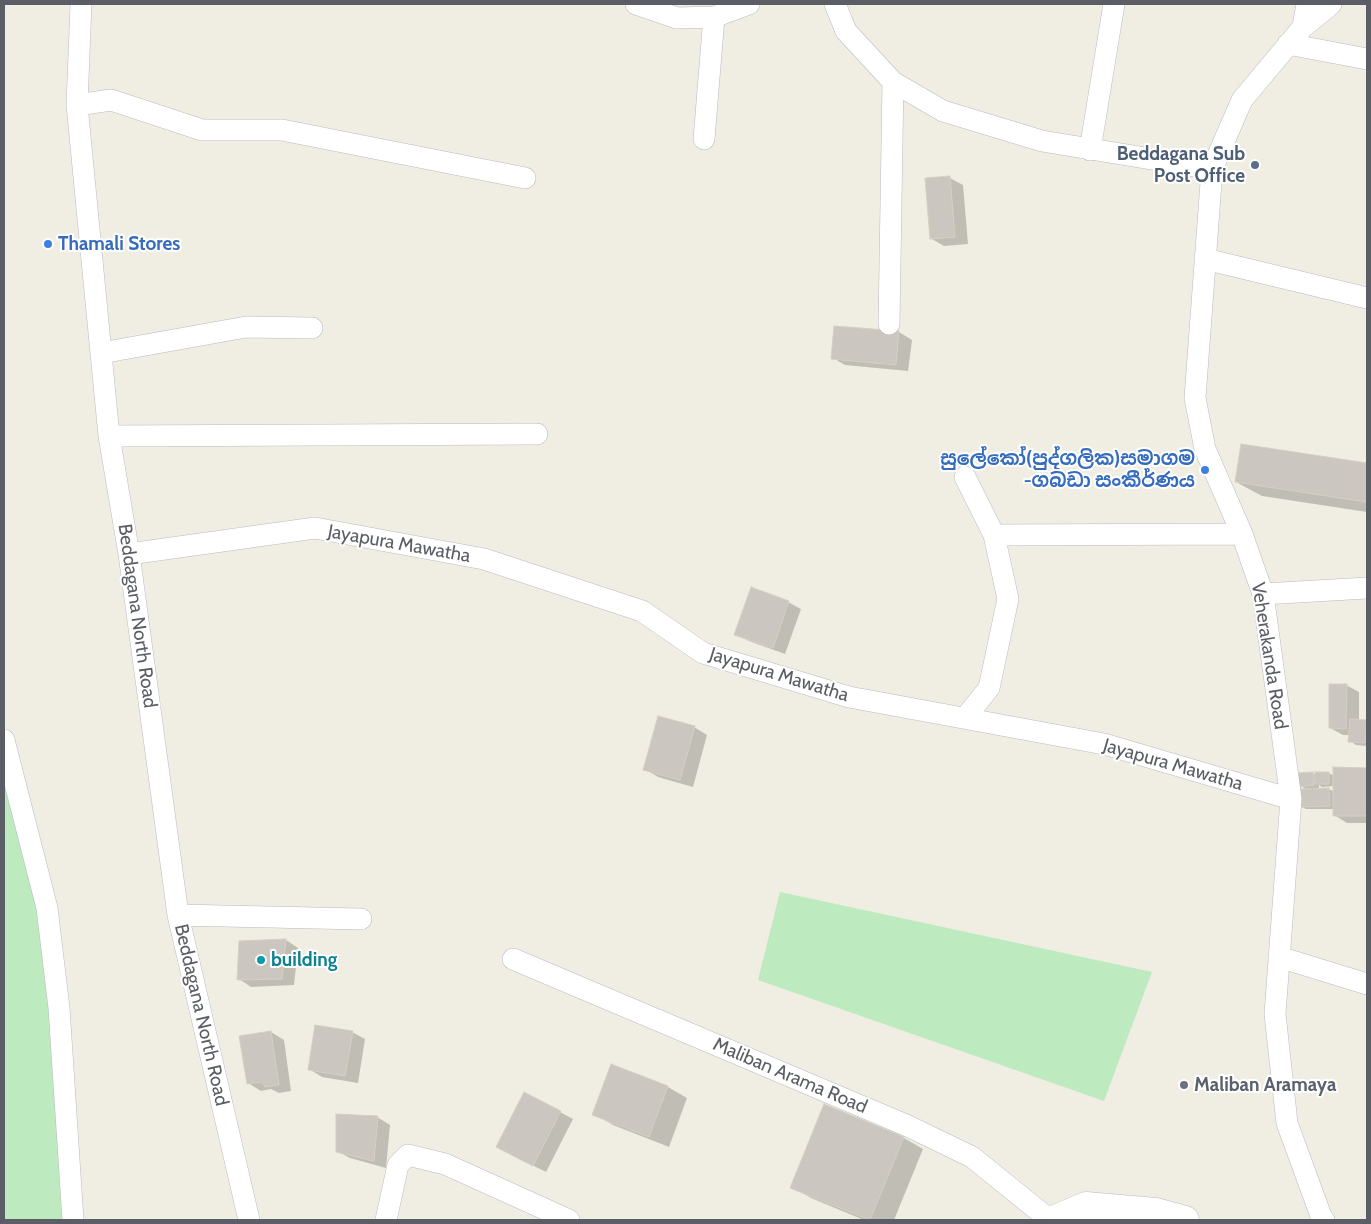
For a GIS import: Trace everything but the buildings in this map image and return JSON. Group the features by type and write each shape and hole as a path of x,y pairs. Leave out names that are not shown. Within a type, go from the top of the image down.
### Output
{"street":[{"name":"Beddagana North Road","path":"81,4 77,105 109,436 129,554 178,915 249,1220"},
{"path":"636,4 677,18 714,17 749,4"},
{"path":"834,4 846,31 893,82 943,111 1042,141 1212,169"},
{"path":"1090,150 1114,4"},
{"path":"1303,27 1307,4"},
{"name":"Veherakanda Road","path":"1324,1220 1287,1123 1275,1014 1291,799 1262,594 1242,534 1205,449 1196,398 1212,169 1242,100 1303,27 1324,12 1331,4"},
{"path":"704,139 714,17"},
{"path":"1288,44 1367,59"},
{"path":"889,324 893,82"},
{"path":"77,105 111,100 202,130 282,130 525,178"},
{"path":"1205,259 1367,298"},
{"path":"101,353 246,327 312,328"},
{"path":"109,436 537,434"},
{"path":"965,477 994,535 1008,599 989,688 965,718"},
{"name":"Jayapura Mawatha","path":"129,554 315,528 484,560 642,611 703,653 849,697 1104,744 1291,799"},
{"path":"994,535 1242,534"},
{"path":"1262,594 1367,588"},
{"path":"4,740 47,908 59,1008 73,1220"},
{"path":"178,915 361,918"},
{"path":"1279,957 1367,984"},
{"name":"Maliban Arama Road","path":"513,959 924,1134 972,1157 1052,1220"},
{"path":"386,1220 398,1165 408,1155 445,1164 569,1220"},
{"path":"1052,1220 1086,1206 1156,1212 1185,1220"}],"green space":[{"path":"4,740 47,908 73,1220 4,1220"},
{"path":"780,892 1152,972 1104,1101 758,980"}],"place":[{"name":"Beddagana Sub Post Office","path":"1255,165"},
{"name":"Thamali Stores","path":"48,244"},
{"name":"සුලේකෝ(පුද්ගලික)සමාගම -ගබඩා සංකීර්ණය","path":"1205,470"},
{"name":"building","path":"261,960"},
{"name":"Maliban Aramaya","path":"1184,1085"}]}
